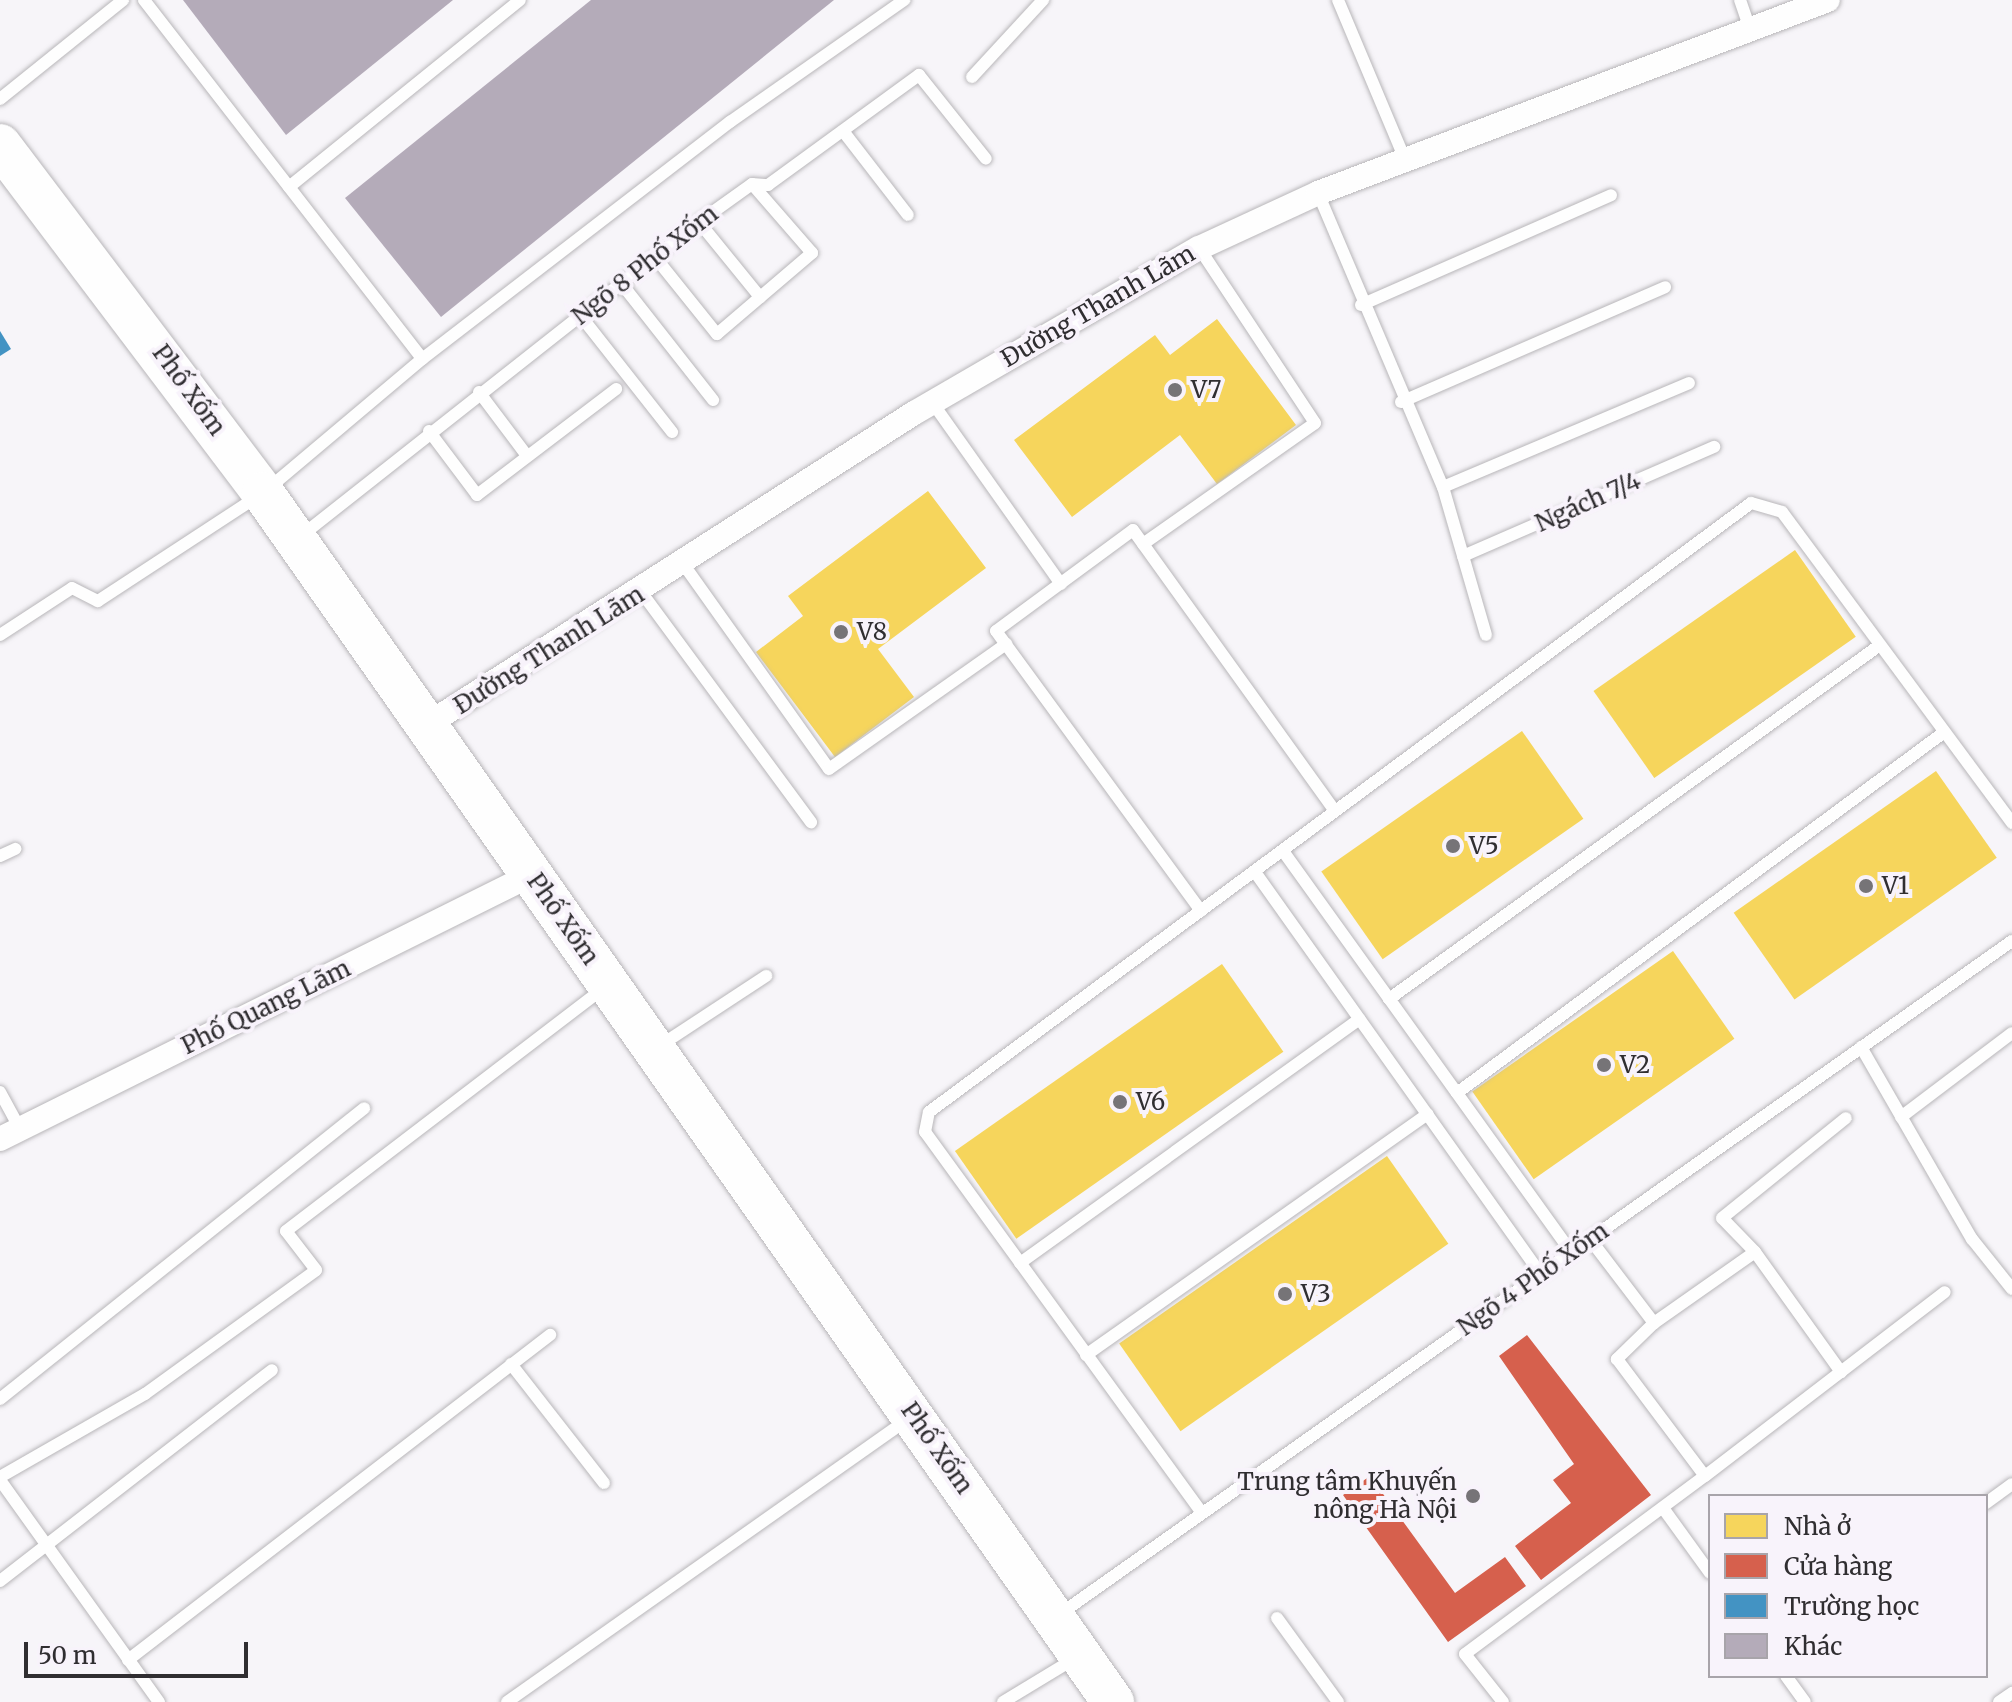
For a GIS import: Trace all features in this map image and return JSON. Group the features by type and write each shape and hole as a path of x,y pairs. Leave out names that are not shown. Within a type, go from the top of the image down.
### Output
{"highway":[{"name":"Phố Xốm","path":"0,145 263,493 1113,1702"}],"street":[{"name":"Đường Thanh Lãm","path":"425,726 642,593 932,402 1199,248 1318,193 1751,32 1828,0"},
{"name":"Phố Quang Lãm","path":"10,1134 531,875"}],"lane":[{"path":"0,99 123,0"},
{"path":"144,0 422,359"},
{"path":"289,187 520,0"},
{"path":"0,635 72,588 98,601 263,493 422,359 730,122 904,0"},
{"path":"972,77 1043,0"},
{"path":"1338,0 1405,159"},
{"path":"1740,0 1751,32"},
{"name":"Ngõ 8 Phố Xốm","path":"296,541 429,431 699,222 752,184 768,185 919,75 986,159"},
{"path":"843,131 908,215"},
{"path":"655,257 717,334 812,253 752,184"},
{"path":"1318,193 1401,402 1443,487 1486,635"},
{"path":"1361,305 1611,195"},
{"path":"699,222 760,297"},
{"path":"1143,544 1315,423 1199,248"},
{"path":"621,283 713,400"},
{"path":"1401,402 1665,287"},
{"path":"580,315 672,432"},
{"path":"1443,487 1689,383"},
{"path":"429,431 477,495 616,389"},
{"path":"479,392 527,456"},
{"path":"932,402 1061,584"},
{"name":"Ngách 7/4","path":"1463,556 1714,447"},
{"path":"1202,1513 925,1132 925,1116 1751,503 1782,512 2012,823"},
{"path":"1201,911 996,631 1133,530 1335,811"},
{"path":"684,565 829,769 1006,644"},
{"path":"642,593 811,822"},
{"path":"1389,999 1880,645"},
{"path":"1457,1093 1943,733"},
{"path":"0,856 15,849"},
{"path":"1283,851 1571,1252"},
{"path":"1255,872 1541,1274"},
{"path":"2008,944 2012,960"},
{"name":"Ngõ 4 Phố Xốm","path":"1054,1618 2008,944"},
{"path":"655,1049 766,976"},
{"path":"159,1702 50,1544 0,1479 145,1394 316,1270 286,1231 609,984"},
{"path":"1020,1263 1360,1019"},
{"path":"1901,1117 2012,1033"},
{"path":"1861,1047 1972,1239 2012,1289"},
{"path":"0,1092 10,1134"},
{"path":"0,1399 364,1108"},
{"path":"1086,1355 1428,1114"},
{"path":"1841,1372 1755,1252 1722,1218 1846,1118"},
{"path":"1590,1239 1654,1323"},
{"path":"1705,1476 1617,1359 1654,1323 1755,1252"},
{"path":"1503,1702 1465,1654 1663,1508 1945,1292"},
{"path":"128,1660 550,1335"},
{"path":"511,1364 604,1483"},
{"path":"0,1581 272,1370"},
{"path":"507,1702 914,1415"},
{"path":"1988,1502 2012,1484"},
{"path":"1663,1508 1708,1570"},
{"path":"1277,1618 1338,1702"},
{"path":"1003,1702 1080,1655"},
{"path":"1787,1678 1805,1702"},
{"path":"1999,1702 2012,1693"}],"building: Nhà ở":[{"name":"V7","path":"1217,319 1296,425 1217,484 1180,435 1072,517 1014,440 1155,335 1170,355"},
{"name":"V8","path":"928,491 986,568 878,649 914,697 835,757 756,652 803,616 788,596"},
{"path":"1795,550 1856,637 1654,778 1593,691"},
{"name":"V5","path":"1522,731 1583,819 1383,959 1321,872"},
{"name":"V1","path":"1936,771 1997,858 1794,1000 1734,913"},
{"name":"V2","path":"1673,951 1734,1039 1534,1179 1472,1092"},
{"name":"V6","path":"1222,964 1283,1052 1016,1239 955,1151"},
{"name":"V3","path":"1387,1156 1448,1244 1181,1431 1119,1344"}],"building: Cửa hàng":[{"path":"1527,1335 1651,1495 1541,1580 1515,1546 1571,1503 1553,1480 1574,1464 1499,1356"},
{"path":"1370,1476 1455,1593 1505,1557 1526,1586 1448,1642 1343,1495"}],"building: Trường học":[{"path":"0,331 11,349 0,356"}],"building: Khác":[{"path":"183,0 453,0 286,135"},
{"path":"591,0 834,0 441,317 345,198"}],"place":[{"name":"V7","path":"1175,390"},
{"name":"V8","path":"841,632"},
{"name":"V5","path":"1453,846"},
{"name":"V1","path":"1866,886"},
{"name":"V2","path":"1604,1065"},
{"name":"V6","path":"1120,1102"},
{"name":"V3","path":"1285,1294"},
{"name":"Trung tâm Khuyến nông Hà Nội","path":"1473,1496"}]}
